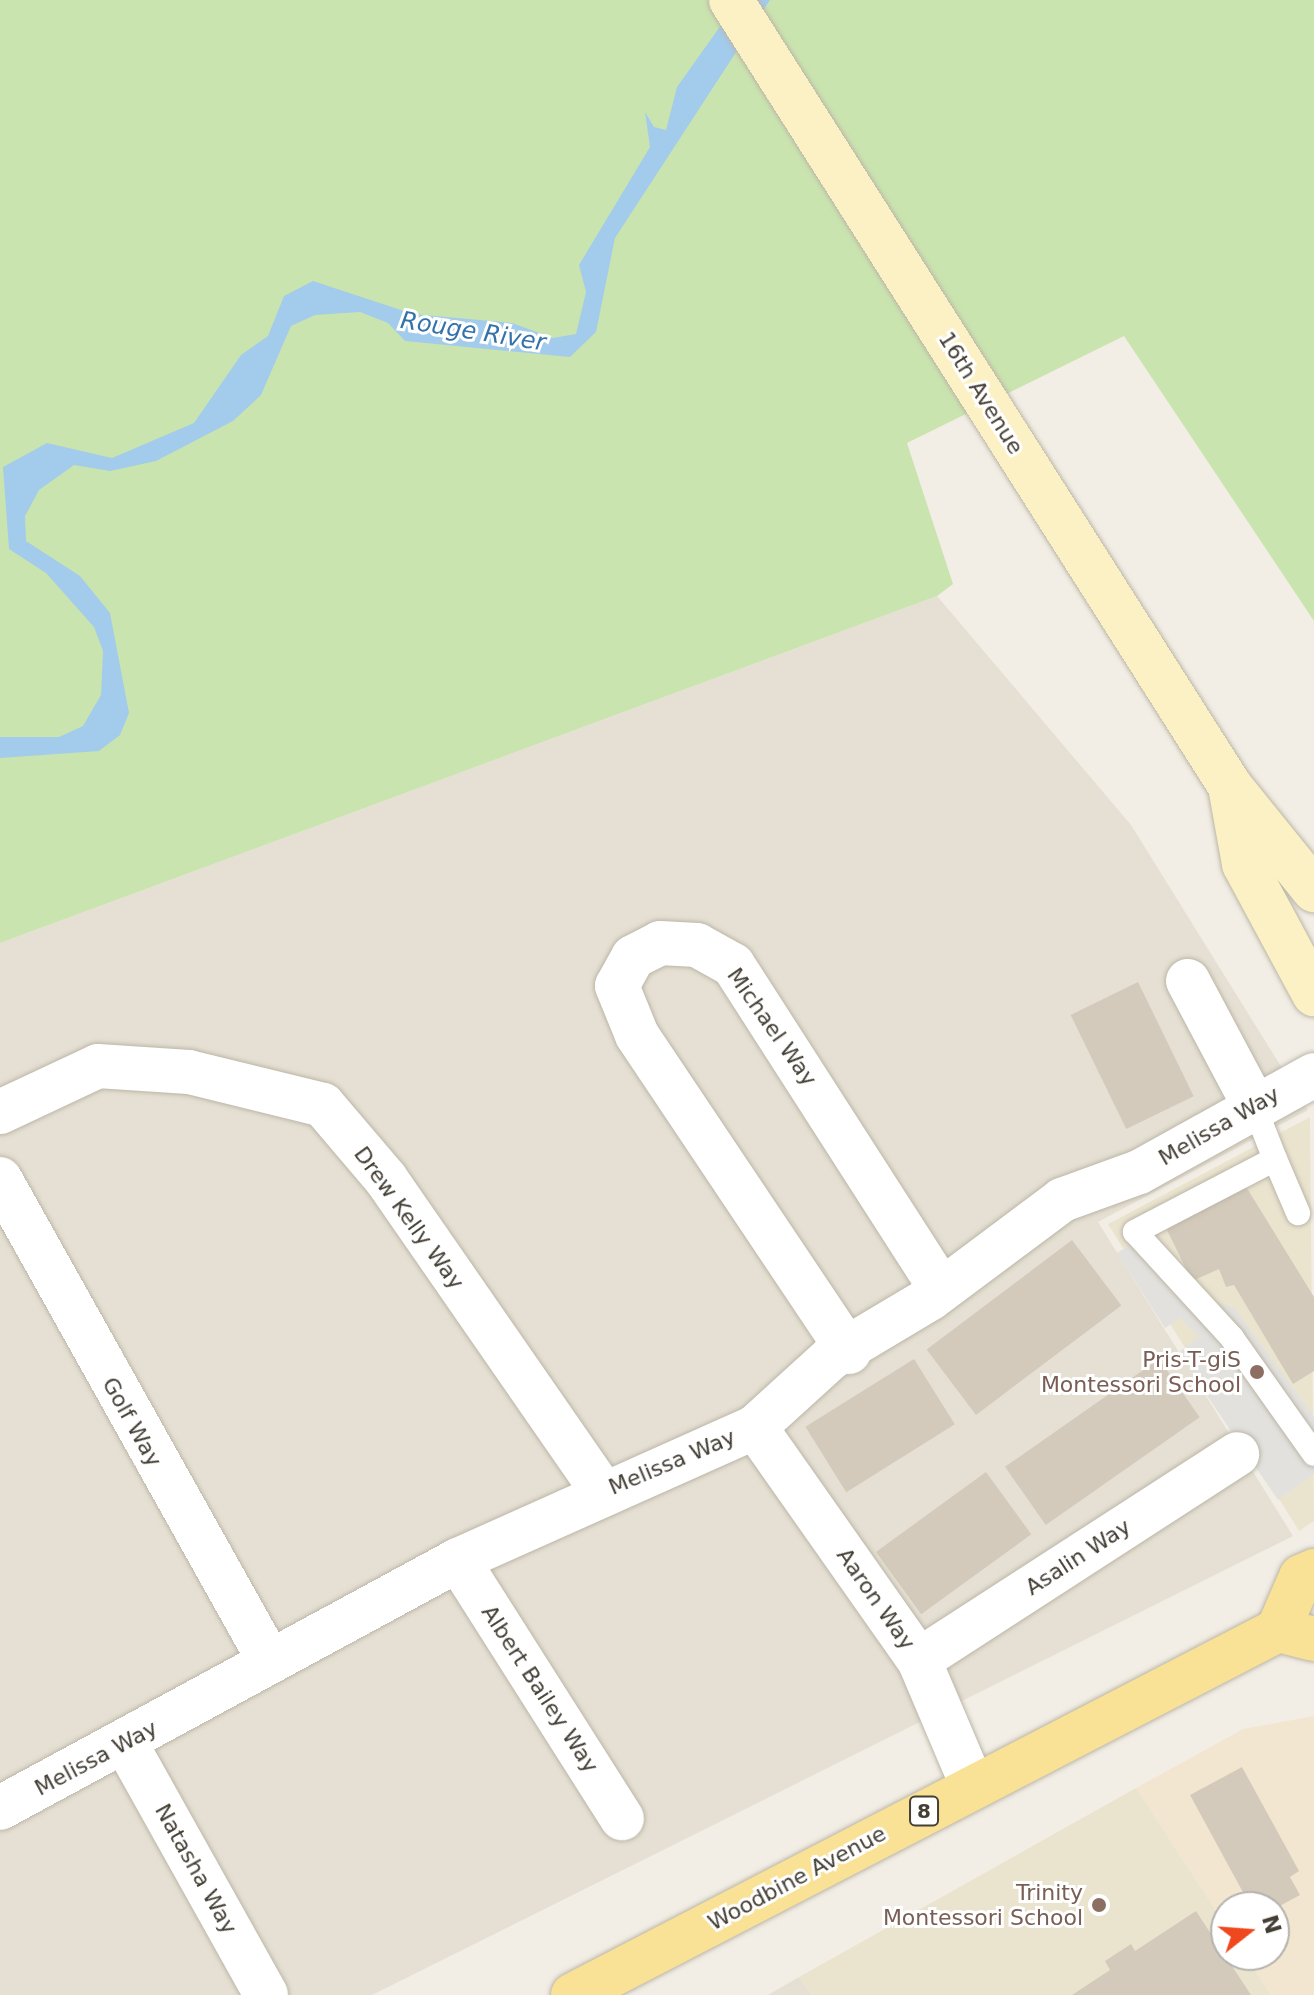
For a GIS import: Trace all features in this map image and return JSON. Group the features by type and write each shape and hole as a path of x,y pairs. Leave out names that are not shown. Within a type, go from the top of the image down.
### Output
{"main road":[{"name":"16th Avenue","path":"731,0 1230,786 1295,857 1314,890"},
{"name":"16th Avenue","path":"1230,786 1244,864 1314,994"},
{"name":"Woodbine Avenue","path":"573,1995 972,1785 1296,1634 1301,1577 1314,1571"}],"street":[{"name":"Michael Way","path":"849,1352 637,1035 617,986 633,957 660,943 697,945 733,965 941,1289"},
{"path":"1188,981 1253,1103"},
{"name":"Drew Kelly Way","path":"0,1112 98,1066 189,1072 323,1105 386,1179 602,1491"},
{"name":"Melissa Way","path":"0,1808 126,1744 458,1560 602,1491 755,1427 832,1357 849,1352 1062,1200 1139,1172 1253,1103 1314,1075"},
{"name":"Golf Way","path":"0,1179 270,1662"},
{"name":"Aaron Way","path":"755,1427 919,1660 972,1785"},
{"name":"Asalin Way","path":"919,1660 1237,1454"},
{"name":"Albert Bailey Way","path":"458,1560 622,1818"},
{"name":"Natasha Way","path":"126,1744 266,1995"}],"lane":[{"path":"1253,1103 1298,1213"},
{"path":"1275,1159 1135,1232 1232,1338 1314,1454"}],"shaded area":[{"path":"937,596 1131,825 1308,1110 1098,1222 1293,1536 372,1995 0,1995 0,943"},
{"name":"Pris-T-giS Montessori School","path":"1310,1117 1314,1521 1299,1531 1108,1224"},
{"path":"1155,1230 1178,1267 1215,1303 1234,1307 1314,1417 1314,1474 1278,1500 1178,1353 1199,1337 1180,1318 1165,1328 1117,1253"},
{"path":"1314,1716 1314,1995 1271,1995 1255,1971 1290,1971 1290,1891 1210,1891 1210,1901 1136,1788 1243,1729"},
{"name":"Trinity Montessori School","path":"1136,1788 1210,1901 1210,1971 1255,1971 1271,1995 812,1995 799,1977"},
{"path":"799,1977 812,1995 768,1995"}],"green space":[{"path":"0,0 1314,0 1314,621 1124,336 907,443 953,584 937,596 0,943"}],"water":[{"name":"Rouge River","path":"739,0 770,0 615,238 596,332 570,357 405,341 388,323 360,312 315,315 291,326 261,395 233,421 156,461 110,471 74,465 39,490 25,516 26,541 80,576 110,613 129,713 120,735 99,751 0,758 0,737 59,737 83,726 101,695 103,651 94,627 46,573 9,549 3,467 47,443 112,458 194,423 241,355 268,336 284,296 313,281 413,314 512,323 553,338 576,334 586,292 579,265 650,147 645,112 654,127 666,130 677,87"}],"building":[{"path":"1138,982 1194,1096 1126,1129 1071,1015"},
{"path":"1245,1185 1314,1297 1314,1371 1293,1384 1234,1285 1226,1287 1219,1269 1192,1281 1166,1228"},
{"path":"1072,1240 1121,1305 976,1415 927,1350"},
{"path":"914,1359 955,1424 846,1492 805,1427"},
{"path":"1159,1359 1200,1417 1046,1525 1005,1467"},
{"path":"986,1472 1031,1534 921,1614 876,1552"},
{"path":"1242,1767 1299,1871 1290,1877 1300,1895 1290,1900 1290,1891 1242,1891 1190,1795"},
{"path":"1196,1911 1210,1932 1210,1971 1235,1971 1251,1995 1072,1995 1110,1970 1105,1961 1131,1944 1135,1951"}],"place":[{"name":"Pris-T-giS Montessori School","path":"1257,1372"},
{"name":"Trinity Montessori School","path":"1099,1905"}]}
